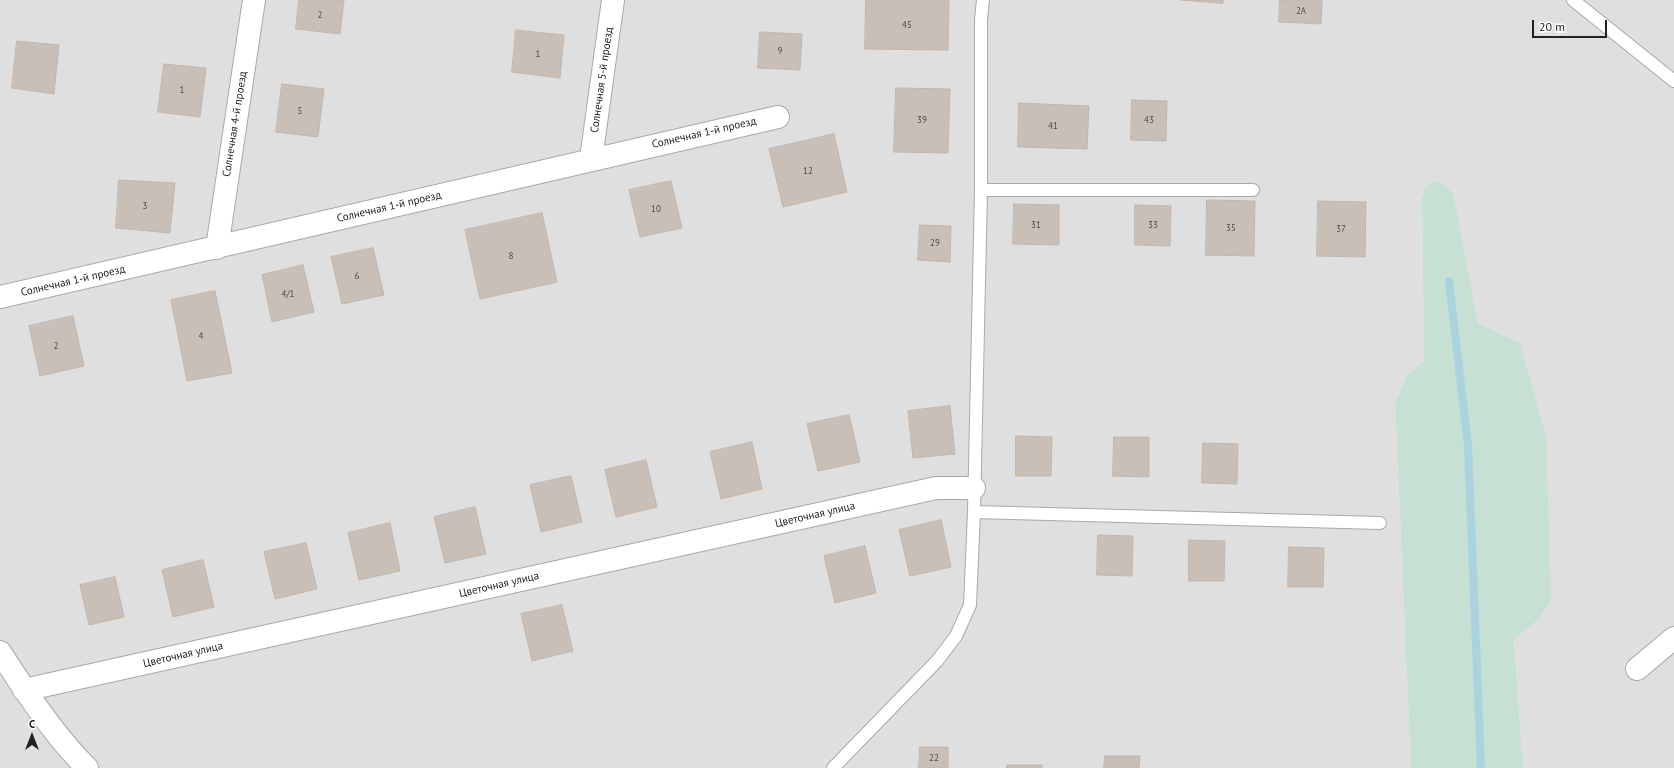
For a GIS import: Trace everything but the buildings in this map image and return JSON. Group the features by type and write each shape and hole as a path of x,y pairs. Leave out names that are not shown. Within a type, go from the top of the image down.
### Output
{"street":[{"name":"Солнечная 4-й проезд","path":"217,248 254,0"},
{"name":"Солнечная 5-й проезд","path":"591,159 613,0"},
{"name":"Солнечная 1-й проезд","path":"0,298 778,116"},
{"name":"Цветочная улица","path":"24,690 936,488 974,488"},
{"path":"1637,669 1674,638"},
{"path":"0,652 24,690 74,755 88,768"}],"lane":[{"path":"833,768 937,661 956,636 970,604 974,512 981,190 981,20 983,0"},
{"path":"1573,0 1674,80"},
{"path":"981,190 1253,190"},
{"path":"974,512 1380,523"}],"shaded area":[{"path":"0,0 1674,0 1674,768 1523,768 1514,638 1538,620 1520,343 1478,323 1454,196 1422,198 1424,361 1408,374 1395,404 1411,768 0,768"}],"green space":[{"path":"1435,181 1447,187 1454,196 1478,323 1520,343 1546,436 1551,599 1538,620 1514,639 1523,768 1411,768 1395,403 1408,374 1424,361 1422,198 1426,187"}],"waterway":[{"path":"1449,281 1468,446 1481,768"}]}
